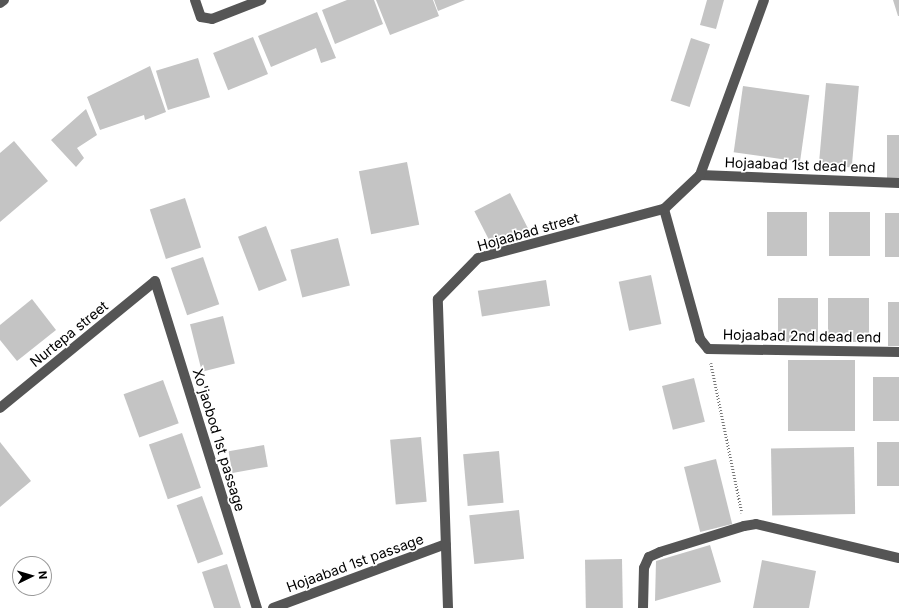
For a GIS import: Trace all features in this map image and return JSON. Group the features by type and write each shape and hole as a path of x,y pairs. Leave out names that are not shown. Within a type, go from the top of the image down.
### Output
{"street":[{"path":"0,3 4,0"},
{"path":"195,0 201,17 212,19 261,0"},
{"name":"Hojaabad street","path":"448,608 438,299 478,258 664,208 700,175 764,0"},
{"name":"Hojaabad 1st dead end","path":"700,175 899,183"},
{"name":"Hojaabad 2nd dead end","path":"664,208 700,339 708,349 899,352"},
{"name":"Nurtepa street","path":"0,408 155,280"},
{"name":"Xo'jaobod 1st passage","path":"155,280 257,608"},
{"path":"643,608 644,568 649,557 660,552 744,526 756,524 899,558"},
{"name":"Hojaabad 1st passage","path":"273,608 446,544"}],"path":[{"path":"708,349 744,526"}],"building":[{"path":"347,0 374,0 383,24 335,44 322,10"},
{"path":"376,0 433,0 439,16 390,35"},
{"path":"434,0 465,0 438,11"},
{"path":"707,0 724,0 716,29 700,25"},
{"path":"893,0 899,0 899,16 898,16"},
{"path":"317,12 336,58 321,63 316,48 271,67 258,36"},
{"path":"253,37 268,74 228,90 213,53"},
{"path":"691,38 710,44 690,107 671,101"},
{"path":"198,58 210,97 168,110 156,71"},
{"path":"150,66 166,112 145,120 144,115 100,130 87,97"},
{"path":"826,83 859,86 852,168 819,165"},
{"path":"743,86 809,95 800,162 734,152"},
{"path":"86,109 97,135 77,148 84,158 76,167 51,140"},
{"path":"887,135 899,135 899,179 887,179"},
{"path":"14,141 48,181 0,222 0,153"},
{"path":"407,162 419,225 371,234 359,171"},
{"path":"510,193 529,230 493,249 474,211"},
{"path":"185,198 201,247 166,259 150,209"},
{"path":"767,212 807,212 807,256 767,256"},
{"path":"829,212 870,212 870,256 829,256"},
{"path":"885,213 899,213 899,257 885,257"},
{"path":"266,226 287,280 259,291 238,237"},
{"path":"338,238 350,286 302,297 290,250"},
{"path":"203,257 219,304 187,315 171,268"},
{"path":"651,275 661,324 629,331 619,282"},
{"path":"546,280 550,306 482,316 478,291"},
{"path":"778,298 818,298 818,342 778,342"},
{"path":"828,298 869,298 869,342 828,342"},
{"path":"32,299 56,330 17,361 0,340 0,325"},
{"path":"888,302 899,302 899,346 888,346"},
{"path":"223,316 235,364 202,372 190,324"},
{"path":"788,360 855,360 855,431 788,431"},
{"path":"873,377 899,377 899,421 873,421"},
{"path":"694,378 705,422 673,430 662,386"},
{"path":"163,380 179,423 139,438 124,394"},
{"path":"182,433 201,488 168,499 149,444"},
{"path":"421,437 427,502 396,504 390,440"},
{"path":"0,442 31,481 0,507"},
{"path":"877,442 899,442 899,486 877,486"},
{"path":"264,445 268,467 232,473 229,451"},
{"path":"854,447 855,514 772,515 771,448"},
{"path":"499,451 504,503 468,506 463,454"},
{"path":"716,459 732,524 700,532 684,467"},
{"path":"202,496 223,554 198,563 177,505"},
{"path":"519,510 524,559 474,564 469,515"},
{"path":"710,545 721,582 655,601 656,561"},
{"path":"622,559 623,608 586,608 585,560"},
{"path":"762,560 816,571 809,608 753,608"},
{"path":"227,564 241,608 214,608 202,572"}]}
